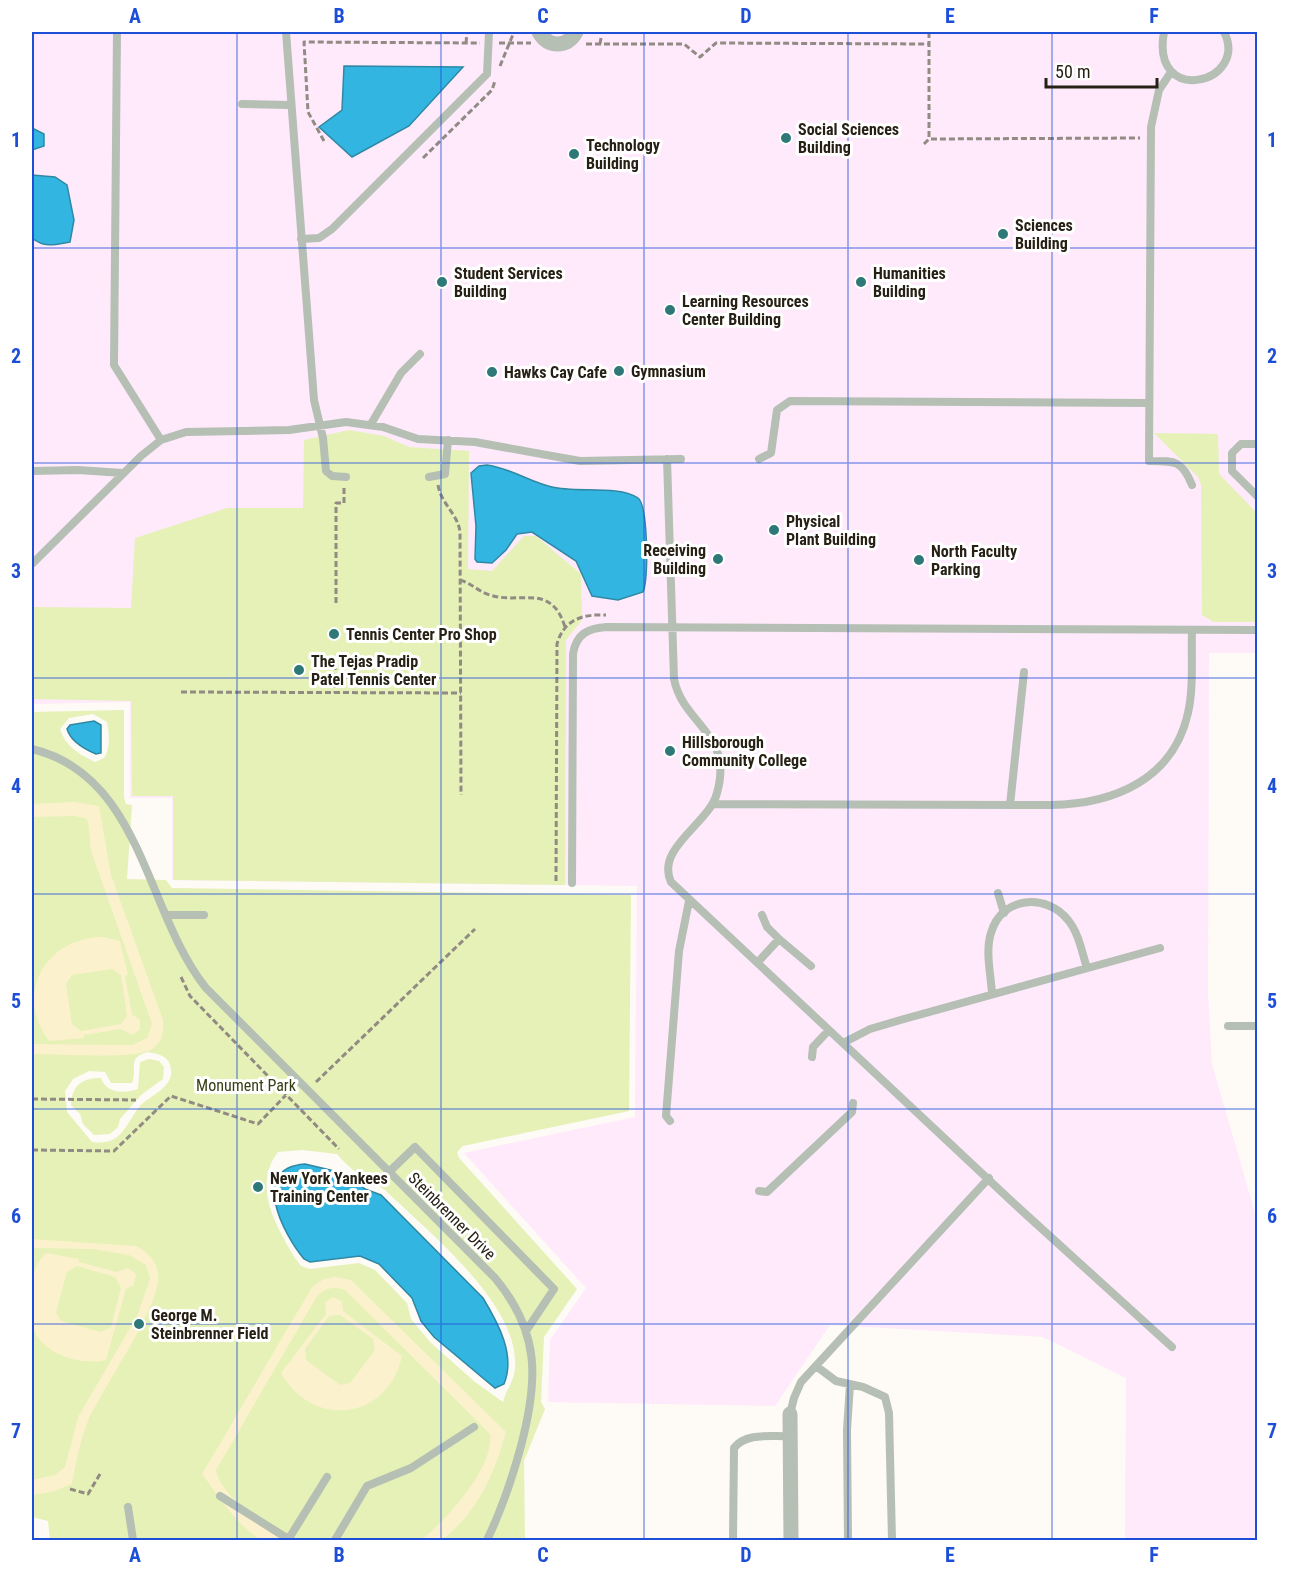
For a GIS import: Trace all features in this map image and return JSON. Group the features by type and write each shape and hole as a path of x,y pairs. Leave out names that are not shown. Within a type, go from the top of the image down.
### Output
{"street":[{"path":"537,37 556,44 578,38"},
{"path":"790,1414 791,1540"}],"lane":[{"path":"117,32 114,365 161,440"},
{"path":"286,32 314,400 320,424 326,471 332,476 345,477"},
{"path":"301,239 319,238 332,229 487,74 489,32"},
{"path":"1164,32 1161,53 1171,72 1192,81 1213,75 1227,57 1228,46 1224,32"},
{"path":"1171,72 1159,90 1151,138 1149,461 1174,460 1186,470 1192,484"},
{"path":"242,104 290,105"},
{"path":"371,424 401,373 420,354"},
{"path":"759,459 771,453 777,410 790,401 1148,403"},
{"path":"32,564 123,473 161,440 186,432 289,430 346,422 371,424 418,439 475,442 580,461 681,459"},
{"path":"433,477 447,470 448,440"},
{"path":"1257,444 1241,444 1232,453 1232,471 1257,497"},
{"path":"667,459 676,689 685,706 712,737 718,756 719,783 714,804 677,846 670,860 668,876 676,889 1172,1347"},
{"path":"32,471 78,470 123,473"},
{"path":"572,883 573,654 575,643 587,631 600,628 1257,630"},
{"path":"714,804 1010,805 1095,802 1123,792 1147,777 1175,745 1185,723 1191,688 1192,630"},
{"path":"1010,805 1024,672"},
{"name":"Steinbrenner Drive","path":"32,749 80,771 108,799 134,841 182,951 206,988 499,1283 510,1297 526,1331 532,1358 532,1403 506,1499 487,1540"},
{"path":"998,893 1004,913"},
{"path":"670,1121 666,1116 679,951 689,901"},
{"path":"992,994 990,934 995,922 1020,903 1036,901 1060,912 1070,922 1087,968"},
{"path":"166,915 204,915"},
{"path":"762,915 767,927 811,966"},
{"path":"758,963 779,939"},
{"path":"843,1043 870,1029 1160,948"},
{"path":"1228,1026 1257,1026"},
{"path":"812,1057 813,1047 829,1030"},
{"path":"759,1191 767,1192 852,1112 853,1103"},
{"path":"389,1172 415,1147 554,1289 526,1331"},
{"path":"790,1414 797,1390 816,1365 989,1178"},
{"path":"816,1365 836,1381 863,1387 885,1397 889,1413 892,1540"},
{"path":"848,1540 847,1430 850,1384"},
{"path":"335,1540 367,1486 411,1468 474,1427"},
{"path":"733,1540 734,1448 740,1441 748,1438 790,1436"},
{"path":"220,1496 289,1540 327,1477"},
{"path":"128,1507 133,1540"}],"path":[{"path":"466,43 467,32"},
{"path":"929,32 929,139"},
{"path":"494,43 537,37"},
{"path":"578,38 600,44 684,44 700,57 716,43 929,44"},
{"path":"600,38 600,44"},
{"path":"324,141 308,112 304,42 485,43"},
{"path":"924,144 929,139 1151,138"},
{"path":"336,603 336,503 344,503 345,477"},
{"path":"433,477 441,500 459,526 460,795"},
{"path":"460,580 495,596 537,598 559,613 565,627"},
{"path":"335,664 335,693"},
{"path":"181,692 460,693"},
{"path":"316,1082 475,929"},
{"path":"181,977 190,996 339,1149"},
{"path":"32,1150 114,1151 171,1096 258,1124 286,1095"},
{"path":"32,1099 136,1100"},
{"path":"70,1489 88,1494 100,1474"}],"shaded area":[{"name":"Hillsborough Community College","path":"32,32 1257,32 1257,653 1209,653 1208,994 1212,1064 1257,1220 1257,1540 1125,1540 1126,1378 1043,1337 830,1325 775,1406 548,1402 550,1340 586,1288 464,1153 635,1117 637,886 172,880 172,798 130,798 130,702 32,704"}],"green space":[{"name":"The Tejas Pradip Patel Tennis Center","path":"349,430 384,436 409,447 469,451 468,569 492,571 524,536 536,536 581,574 582,620 566,640 565,885 173,880 173,796 132,796 131,701 32,699 32,607 131,608 135,538 227,508 303,508 304,440"},
{"path":"1154,433 1218,434 1219,474 1257,513 1257,622 1214,622 1202,615 1201,485 1198,477"},
{"name":"Monument Park","path":"124,710 124,798 126,804 132,805 127,879 166,880 172,888 631,895 629,1111 463,1146 457,1152 459,1158 577,1289 544,1337 541,1402 545,1409 524,1461 525,1540 50,1540 48,1521 32,1517 32,712","holes":["93,714 107,722 109,736 109,745 104,758 95,762 69,745 60,729 69,718","148,1052 167,1059 170,1065 170,1079 162,1089 139,1107 118,1137 106,1142 92,1142 67,1112 65,1091 73,1079 89,1071 105,1072 111,1083 132,1083 135,1060 141,1054","302,1150 337,1154 354,1170 385,1190 468,1270 503,1319 513,1344 515,1368 512,1382 503,1402 475,1382 430,1342 411,1319 407,1303 375,1270 359,1263 310,1269 301,1266 274,1219 267,1192 270,1165 278,1152"]},
{"path":"149,1059 159,1061 164,1067 163,1079 141,1095 120,1119 118,1127 110,1134 94,1135 83,1124 80,1114 71,1105 73,1092 83,1081 101,1078 107,1087 116,1091 127,1092 138,1089 140,1062"}],"sand":[{"path":"74,802 99,806 111,875 163,1020 161,1039 152,1049 143,1052 113,1055 32,1054 32,1044 133,1045 147,1038 152,1024 91,851 88,821 85,818 74,816 32,817 32,804"},
{"path":"103,937 120,941 128,975 125,976 132,1014 140,1020 140,1030 132,1035 121,1029 84,1035 84,1038 49,1041 39,1023 34,1005 35,987 41,971 51,958 65,947 83,940","holes":["112,969 121,975 127,1015 121,1024 81,1031 72,1024 66,984 72,975"]},
{"path":"32,1239 136,1246 150,1256 158,1273 157,1287 142,1325 88,1421 80,1444 72,1484 52,1492 32,1495 32,1480 55,1475 65,1467 78,1417 137,1316 150,1279 146,1265 129,1255 92,1249 32,1248"},
{"path":"46,1253 79,1259 79,1262 117,1272 128,1268 136,1274 134,1285 126,1289 106,1360 84,1361 62,1356 43,1343 36,1334 31,1317 32,1283 36,1267","holes":["77,1266 115,1277 121,1288 111,1327 101,1332 61,1321 56,1312 67,1272"]},
{"path":"335,1277 351,1280 506,1432 490,1477 475,1505 442,1540 421,1540 455,1507 477,1477 485,1462 490,1434 345,1290 333,1288 326,1290 316,1298 216,1470 225,1489 234,1499 284,1540 262,1540 252,1534 228,1510 202,1474 312,1287 324,1279"},
{"path":"333,1297 342,1301 343,1311 402,1356 394,1378 382,1394 366,1405 348,1410 329,1409 311,1403 295,1391 281,1373 326,1314 325,1302","holes":["340,1315 373,1339 375,1350 350,1383 340,1385 306,1360 305,1349 329,1316"]}],"water":[{"path":"344,66 463,67 409,126 352,157 319,127 342,110"},
{"path":"32,128 44,134 44,146 32,150"},
{"path":"32,175 55,177 67,185 74,220 70,242 45,244 32,238"},
{"path":"487,465 552,487 609,490 638,498 646,528 646,573 643,592 618,600 592,596 576,561 532,532 517,534 506,550 492,563 477,562 471,473 479,466"},
{"path":"94,721 101,725 101,753 96,754 75,741 67,729 70,725"},
{"path":"305,1164 347,1174 365,1189 381,1195 483,1298 504,1340 507,1351 507,1373 504,1384 495,1388 434,1337 421,1321 412,1298 379,1264 360,1256 310,1262 304,1259 280,1219 274,1189 278,1177 288,1168"}],"place":[{"name":"Social Sciences Building","path":"786,138"},
{"name":"Technology Building","path":"574,154"},
{"name":"Sciences Building","path":"1003,234"},
{"name":"Student Services Building","path":"442,282"},
{"name":"Humanities Building","path":"861,282"},
{"name":"Learning Resources Center Building","path":"670,310"},
{"name":"Gymnasium","path":"619,371"},
{"name":"Hawks Cay Cafe","path":"492,372"},
{"name":"Physical Plant Building","path":"774,530"},
{"name":"Receiving Building","path":"718,559"},
{"name":"North Faculty Parking","path":"919,560"},
{"name":"Tennis Center Pro Shop","path":"334,634"},
{"name":"The Tejas Pradip Patel Tennis Center","path":"299,670"},
{"name":"Hillsborough Community College","path":"670,751"},
{"name":"New York Yankees Training Center","path":"258,1187"},
{"name":"George M. Steinbrenner Field","path":"139,1324"}]}
